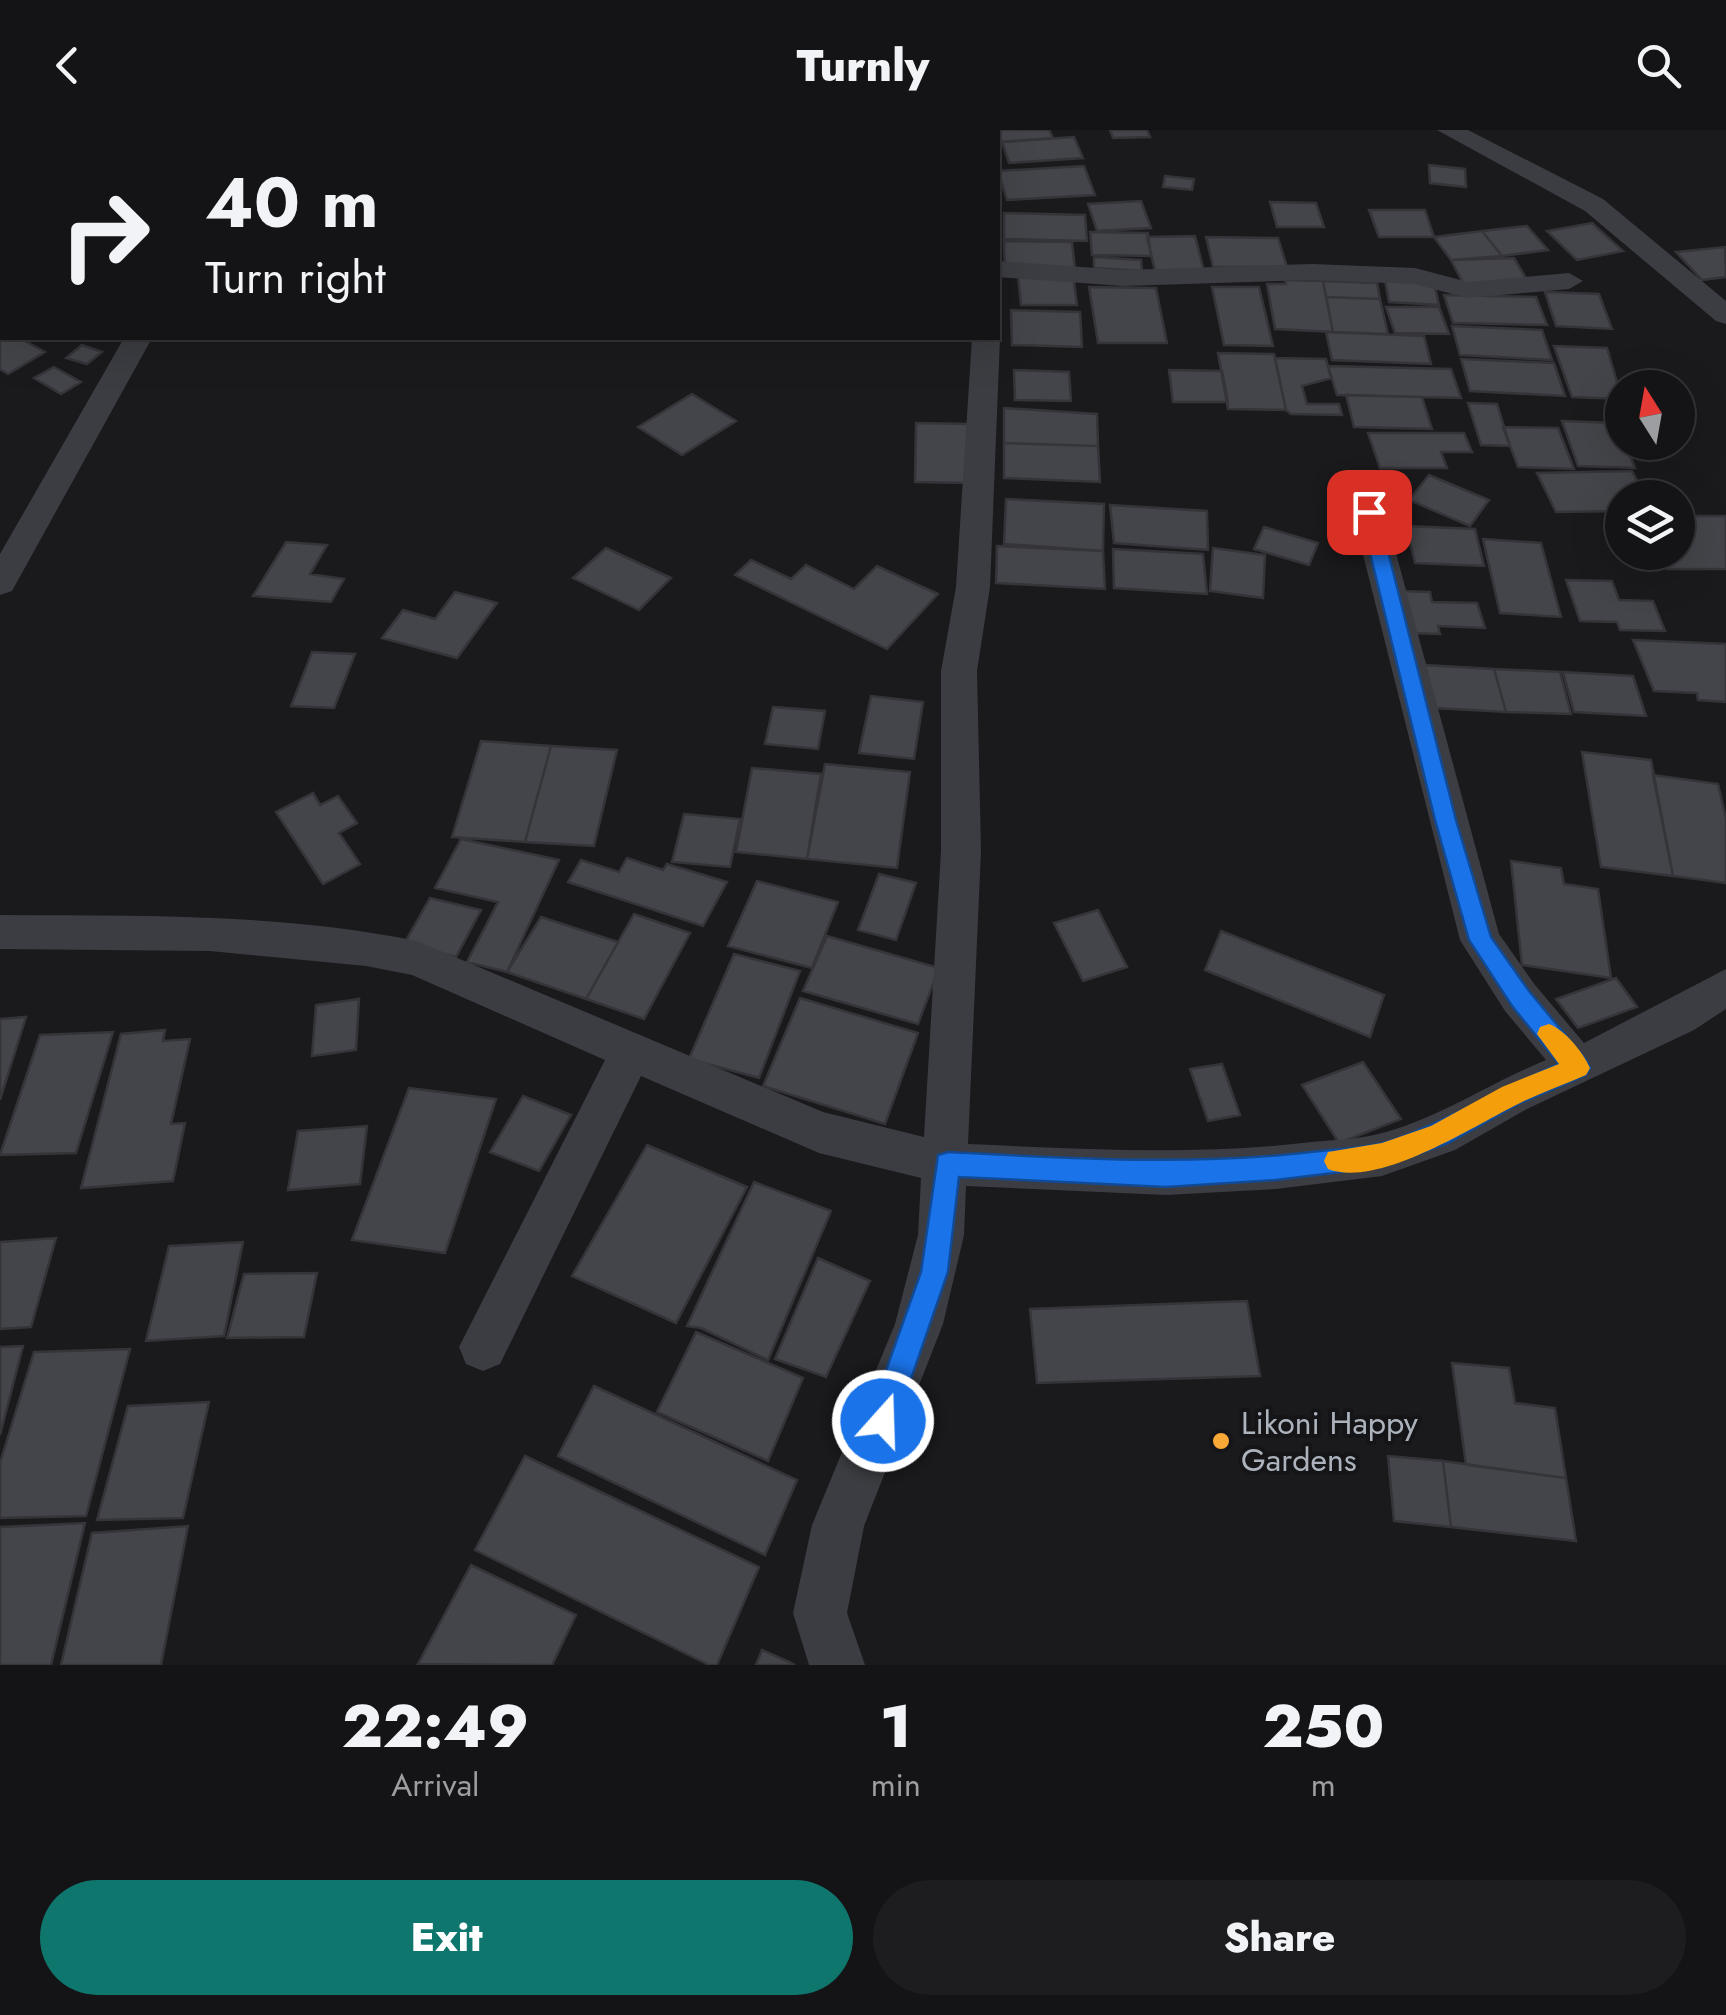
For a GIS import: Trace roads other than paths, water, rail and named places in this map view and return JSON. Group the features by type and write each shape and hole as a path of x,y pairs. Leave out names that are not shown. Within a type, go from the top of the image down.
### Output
{"street":[{"path":"1449,130 1594,205 1726,315"},
{"path":"1000,269 1123,278 1312,272 1415,276 1479,290 1568,282"},
{"path":"0,583 137,340"},
{"path":"837,1665 820,1613 838,1525 919,1324 941,1236 948,1164 952,974 961,850 959,671 973,586 986,340"},
{"path":"1361,482 1480,940 1532,1013 1578,1068"},
{"path":"0,932 241,935 354,943 417,959 820,1132 948,1164 1166,1174 1276,1168 1382,1155 1439,1135 1511,1095 1578,1068 1679,1017 1726,987"},
{"path":"483,1347 632,1050"}],"place":[{"name":"Likoni Happy Gardens","path":"1221,1441"}]}
